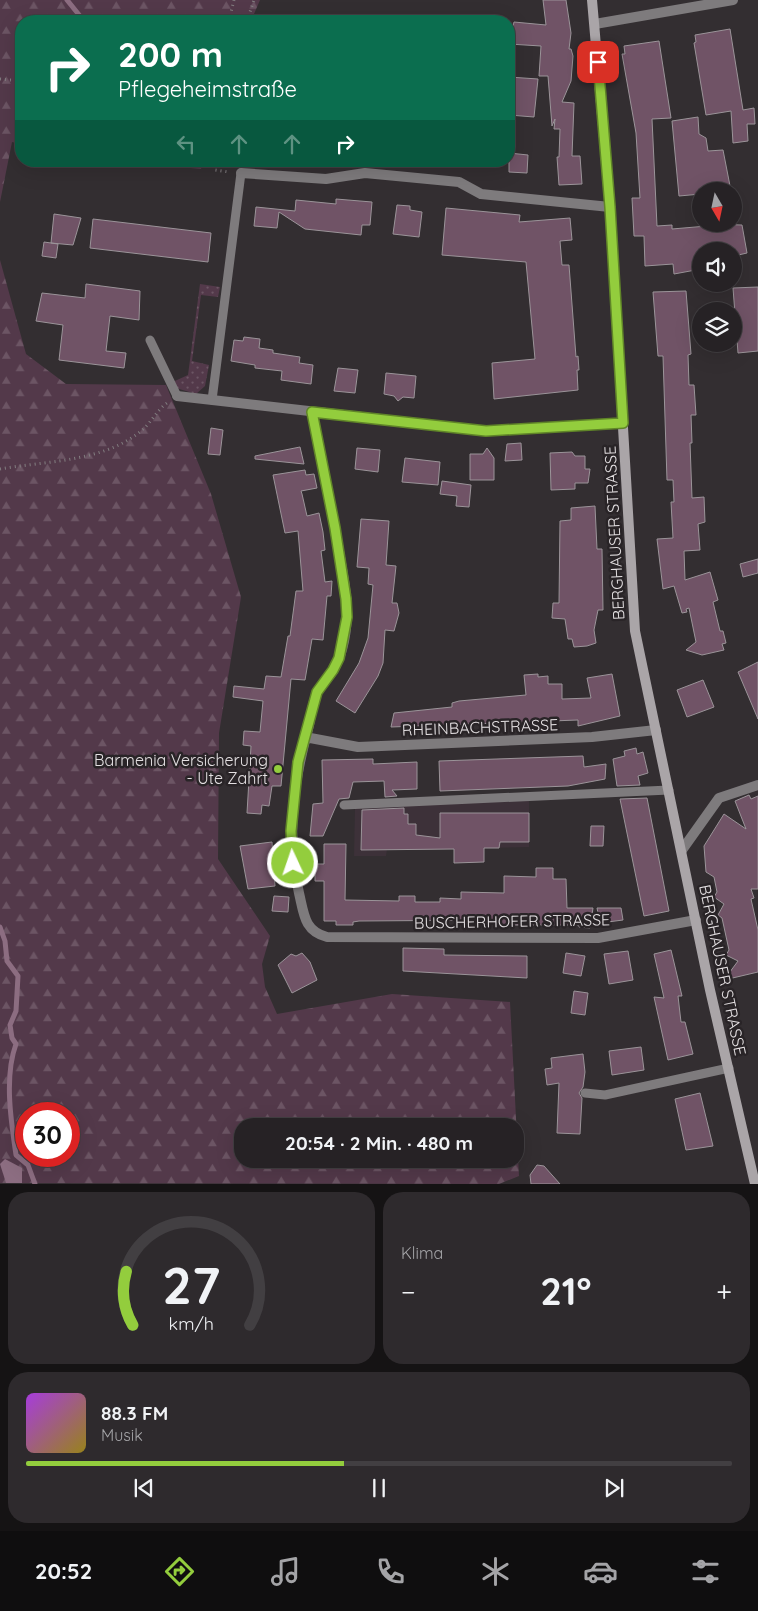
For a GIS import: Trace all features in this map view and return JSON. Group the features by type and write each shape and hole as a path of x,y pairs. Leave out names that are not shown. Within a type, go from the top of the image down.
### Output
{"street":[{"name":"BERGHAUSER STRASSE","path":"592,0 610,207 636,632 696,920 755,1184"},
{"path":"595,24 732,0"},
{"path":"241,172 326,179 365,173 459,182 481,194 610,207"},
{"path":"177,396 486,431 623,423"},
{"path":"305,738 317,692 339,658 347,617 335,528 312,412"},
{"name":"RHEINBACHSTRASSE","path":"305,738 358,747 592,737 656,730"},
{"name":"BUSCHERHOFER STRASSE","path":"305,738 294,791 291,831 293,863 306,920 316,934 327,937 598,938 696,920"},
{"path":"682,850 719,798 758,785"}],"lane":[{"path":"212,400 241,172"},
{"path":"150,340 177,396"},
{"path":"344,805 669,790"},
{"path":"586,1093 605,1095 729,1068"}],"path":[{"path":"232,15 234,0"},
{"path":"249,15 254,0"},
{"path":"0,79 15,80"},
{"path":"213,167 214,170 241,172"},
{"path":"0,469 78,457 117,446 142,431 164,405 177,396"}],"shaded area":[{"path":"529,800 529,847 387,850 386,856 354,856 355,808"},
{"path":"5,1159 15,1164 15,1167 22,1168 22,1183 6,1183 0,1164"}],"green space":[{"path":"0,0 260,0 254,15 15,15 15,143 12,142 0,202"},
{"path":"181,167 202,167 201,169"},
{"path":"0,260 26,354 66,384 166,385 211,494 241,597 219,733 218,859 270,936 262,964 265,987 277,1014 392,994 510,1002 516,1118 234,1118 234,1168 519,1168 519,1176 499,1184 0,1183"},
{"path":"200,284 220,287 218,297 201,295 192,361 209,365 205,386 196,394 166,385 188,375"}],"building":[{"path":"543,0 566,0 571,33 569,49 571,49 573,56 571,81 562,102 574,103 572,156 580,156 582,184 559,185 557,157 559,157 560,129 554,129 555,119 552,126 548,76 539,76 541,46 515,44 515,22 546,25"},
{"path":"730,29 743,110 754,108 755,124 747,124 748,141 733,143 731,111 706,115 694,43 696,42 695,35"},
{"path":"659,41 671,118 652,119 657,226 672,225 672,229 692,227 692,232 742,232 742,225 747,253 742,254 742,242 692,242 692,271 674,274 673,264 645,266 644,236 634,236 632,198 640,198 636,133 622,54 625,54 624,46"},
{"path":"515,77 538,79 534,117 515,115"},
{"path":"698,117 699,134 706,138 708,151 723,150 729,182 692,182 692,195 679,196 672,121"},
{"path":"515,154 528,155 527,173 509,172 509,167 515,167"},
{"path":"336,199 372,202 370,225 362,225 361,235 305,229 279,212 277,228 254,226 256,207 295,211 296,200 336,204"},
{"path":"397,205 410,206 410,210 422,212 419,237 393,234"},
{"path":"446,208 520,215 519,222 570,218 572,240 560,241 562,265 569,265 576,357 578,356 578,390 494,399 492,363 535,359 526,262 442,255"},
{"path":"54,214 81,218 73,245 51,243"},
{"path":"93,219 211,233 208,262 90,248"},
{"path":"44,242 58,244 56,258 42,256"},
{"path":"86,284 140,291 139,320 110,316 106,351 126,353 124,368 59,360 63,325 36,321 42,293 85,298"},
{"path":"758,287 758,351 738,353 742,352 742,302 734,302 733,292 742,292 742,288"},
{"path":"686,291 691,354 688,355 689,385 694,385 696,415 691,415 692,498 704,497 705,522 698,524 700,550 684,551 685,580 710,572 718,600 713,602 720,631 723,631 726,643 722,644 724,650 702,655 686,650 696,642 689,608 686,609 687,612 682,613 674,586 663,589 657,539 673,538 671,502 674,502 673,480 667,480 663,356 658,356 653,292"},
{"path":"244,337 260,339 259,348 273,350 273,353 300,357 299,363 313,365 311,384 281,380 282,371 255,368 255,365 231,361 234,340 243,341"},
{"path":"338,368 358,370 355,393 334,391"},
{"path":"386,373 416,376 414,398 403,397 398,401 394,396 384,394"},
{"path":"211,428 223,430 220,455 208,454"},
{"path":"521,443 522,460 505,461 507,444"},
{"path":"300,447 304,464 255,459 255,456"},
{"path":"357,448 380,450 378,472 355,469"},
{"path":"487,448 494,458 494,480 470,480 470,454 483,454"},
{"path":"572,452 575,456 585,456 585,469 590,469 588,483 575,483 575,489 551,490 550,453"},
{"path":"405,458 440,462 438,485 402,482"},
{"path":"305,470 306,475 314,474 317,488 301,491 307,516 319,513 325,550 321,551 325,582 332,581 331,596 327,596 323,640 312,639 305,680 291,679 281,786 272,786 269,806 262,805 261,814 247,813 251,746 243,745 244,731 260,732 263,701 233,697 234,686 264,689 266,676 281,677 288,636 290,636 296,591 303,591 298,531 285,533 273,475"},
{"path":"442,481 471,485 469,507 456,506 457,496 440,494"},
{"path":"595,506 597,549 602,549 603,610 598,610 594,630 596,643 574,647 572,639 568,639 565,619 552,618 553,603 559,603 560,521 571,520 571,508"},
{"path":"361,519 389,521 386,565 396,566 392,603 397,603 399,613 394,631 385,630 383,663 378,676 355,713 336,701 359,663 368,638 373,585 368,584 369,568 357,567"},
{"path":"758,559 758,573 743,577 740,564"},
{"path":"758,662 758,719 738,672"},
{"path":"538,674 538,677 548,676 548,684 562,684 562,699 591,698 587,678 612,674 620,716 578,726 578,720 391,727 394,713 452,707 452,703 459,701 526,695 524,675"},
{"path":"703,680 714,707 687,717 677,690"},
{"path":"636,748 637,754 643,752 648,773 638,776 640,785 617,786 613,759 625,756 624,751"},
{"path":"583,756 584,767 606,764 605,779 568,786 440,791 439,761"},
{"path":"373,759 373,764 417,762 417,789 392,790 397,796 385,797 384,781 353,782 349,798 339,799 323,836 310,836 313,804 323,803 322,760"},
{"path":"749,795 751,799 758,796 758,889 751,889 754,898 751,899 758,930 758,972 724,980 738,961 726,955 729,950 722,918 718,915 724,904 714,897 717,892 714,877 706,872 704,846 724,814 746,829 735,801"},
{"path":"647,798 669,911 644,916 620,799"},
{"path":"404,808 404,814 408,814 408,824 416,824 416,835 440,838 440,813 529,813 529,842 500,842 499,848 484,848 484,862 454,863 454,849 361,850 362,810"},
{"path":"591,826 604,826 603,846 590,846"},
{"path":"272,842 275,886 248,889 240,846"},
{"path":"324,844 346,844 345,900 399,901 399,896 415,896 415,902 440,902 440,898 461,899 461,892 504,893 504,876 536,877 536,868 553,868 553,879 566,879 567,908 593,908 590,928 579,927 579,925 499,925 499,920 359,921 353,922 353,925 336,925 336,921 324,921 324,881 315,881 315,864 324,864"},
{"path":"274,896 289,897 288,912 272,911"},
{"path":"597,908 621,908 623,920 600,923"},
{"path":"403,948 444,949 444,955 527,956 527,978 403,971"},
{"path":"671,950 682,996 678,996 681,1022 685,1022 693,1054 668,1060 654,997 664,998 654,954"},
{"path":"628,951 633,980 609,984 604,954"},
{"path":"302,953 310,962 317,980 292,993 278,965 291,954 296,956"},
{"path":"566,953 585,956 581,976 563,973"},
{"path":"574,991 588,993 585,1015 571,1013"},
{"path":"641,1047 644,1070 612,1075 609,1051"},
{"path":"583,1054 585,1072 583,1087 579,1093 582,1098 580,1134 557,1133 559,1083 547,1085 545,1069 552,1068 551,1058"},
{"path":"700,1093 713,1146 686,1150 675,1099"},
{"path":"537,1165 544,1166 560,1184 531,1184 530,1175"}],"waterway":[{"path":"67,0 79,15"},
{"path":"0,927 5,941 7,961 18,976 16,1011 10,1025 12,1038 16,1044 12,1057 9,1085 14,1142 16,1155 28,1165 35,1184"}],"place":[{"name":"Barmenia Versicherung - Ute Zahrt","path":"278,769"}],"route":[{"path":"293,863 291,831 298,762 317,692 339,658 347,617 335,528 312,412 486,431 623,423 610,207 598,62"}]}
